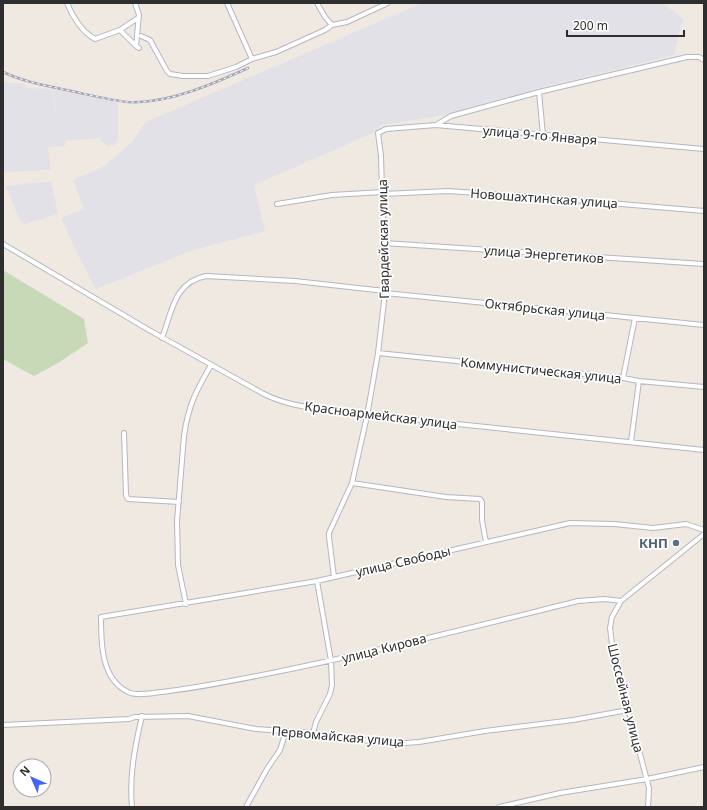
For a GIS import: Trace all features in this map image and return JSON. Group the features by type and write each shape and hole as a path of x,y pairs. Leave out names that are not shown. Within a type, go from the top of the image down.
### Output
{"street":[{"path":"67,3 75,19 95,39 120,30 138,18"},
{"path":"120,30 138,47 139,15 135,3"},
{"path":"227,3 252,59"},
{"path":"317,3 325,17 332,25"},
{"path":"142,36 150,40 167,72 175,75 208,76 252,59 276,52 325,30 332,25 347,22 388,3"},
{"path":"436,125 451,116 540,92 687,57 699,57 704,60"},
{"path":"540,92 543,135"},
{"name":"улица 9-го Января","path":"378,133 386,129 436,125 704,149"},
{"name":"Гвардейская улица","path":"334,577 329,544 329,533 352,484 367,416 378,353 385,292 382,156 378,133"},
{"name":"Новошахтинская улица","path":"277,204 332,195 448,191 704,211"},
{"name":"улица Энергетиков","path":"384,243 704,264"},
{"name":"Красноармейская улица","path":"3,244 162,338 278,401 367,416 400,418 704,450"},
{"name":"Октябрьская улица","path":"162,338 178,295 187,283 206,276 295,281 385,292 704,325"},
{"path":"623,378 635,318"},
{"name":"Коммунистическая улица","path":"378,353 704,387"},
{"path":"186,604 178,565 177,521 184,436 192,398 211,365"},
{"path":"631,442 639,381"},
{"path":"124,433 126,495 128,499 179,502"},
{"path":"352,484 446,497 480,499 482,502 482,520 486,542"},
{"name":"улица Свободы","path":"101,617 317,581 570,523 614,524 653,528 686,524 704,530"},
{"name":"Шоссейная улица","path":"648,807 649,788 647,779 613,652 610,628 612,617 621,601 704,534"},
{"path":"313,734 316,722 331,690 332,675 331,661 317,581"},
{"name":"улица Кирова","path":"101,617 101,640 105,663 111,677 117,685 128,693 145,694 201,687 331,661 578,601 605,599 621,601"},
{"name":"Первомайская улица","path":"3,725 129,719 142,716 188,716 256,729 313,734 391,744 419,742 485,731 573,720 628,710"},
{"path":"132,807 130,793 134,752 142,716"},
{"path":"246,807 267,769 280,750 286,731"},
{"path":"499,807 560,793 647,779 704,767"}],"shaded area":[{"path":"422,3 663,3 683,19 674,55 539,88 444,115 381,125 373,133 254,185 265,231 193,250 96,289 61,218 84,209 73,180 105,166 131,143 146,122"},
{"path":"3,82 25,84 26,88 52,89 58,125 53,89 118,102 118,141 114,145 107,146 101,141 100,138 65,141 65,146 48,147 51,170 3,172"},
{"path":"51,181 58,214 25,224 19,219 6,186"}],"green space":[{"path":"3,270 84,319 88,343 58,363 34,376 3,359"}],"railway":[{"path":"3,72 36,83 100,97 128,102 143,102 159,100 190,92 248,68"}],"place":[{"name":"КНП","path":"676,543"}]}
